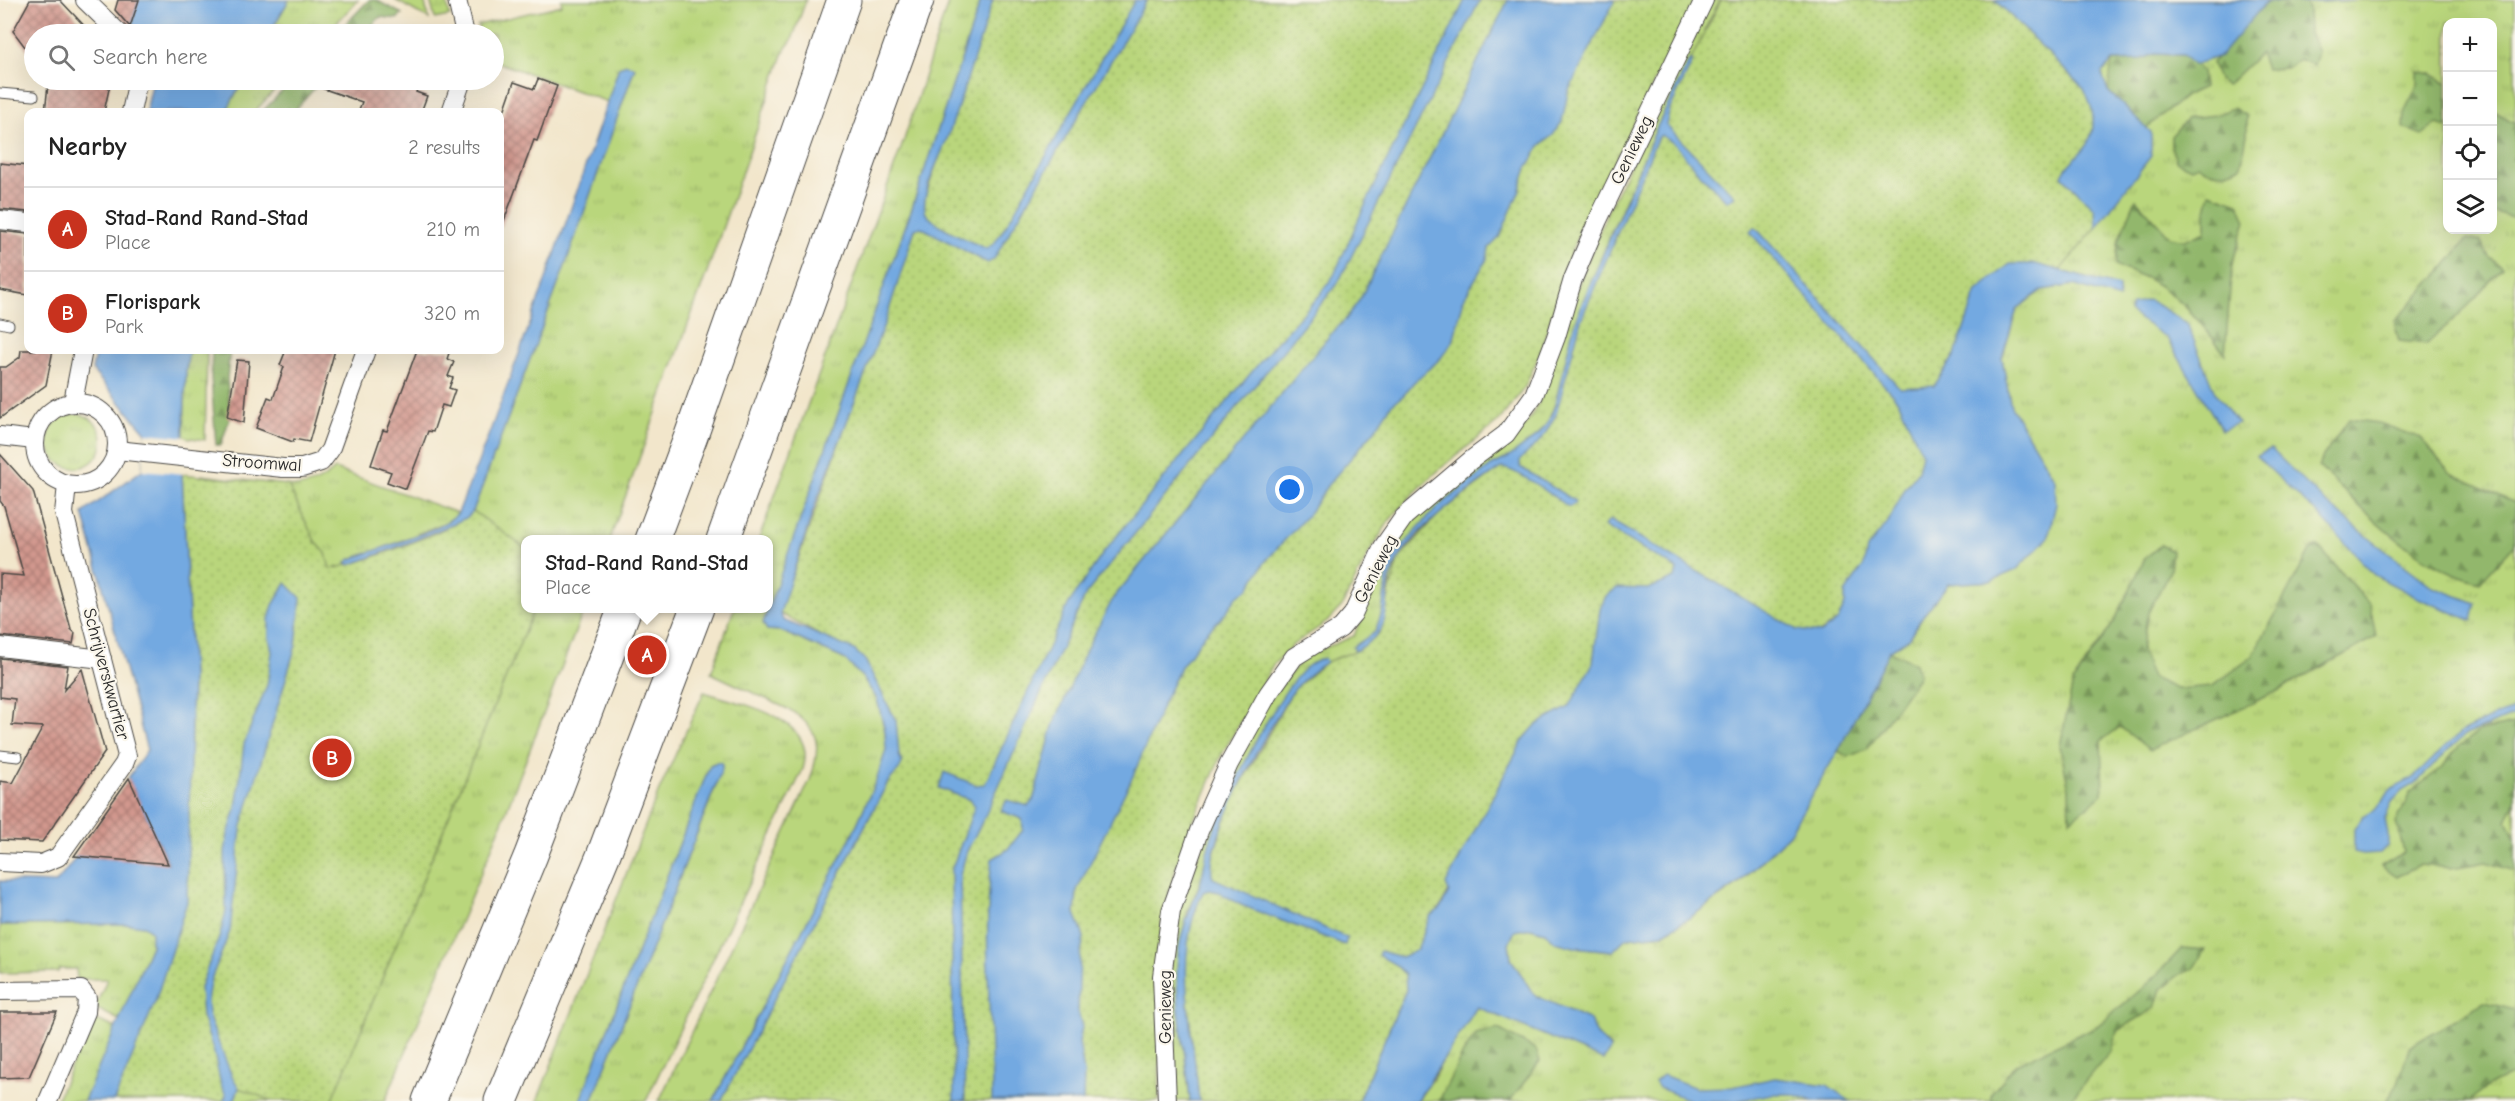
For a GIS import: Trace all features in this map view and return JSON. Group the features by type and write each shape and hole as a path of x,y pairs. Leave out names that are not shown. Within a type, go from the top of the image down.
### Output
{"highway":[{"path":"654,535 711,382 844,0"},
{"path":"725,535 917,0"},
{"path":"429,1101 531,855 623,613"},
{"path":"501,1101 603,856 695,613"}],"street":[{"path":"85,0 110,24"},
{"path":"457,0 463,24"},
{"name":"Genieweg","path":"1167,1101 1162,976 1171,911 1198,831 1229,764 1268,694 1294,657 1341,628 1353,614 1383,548 1404,517 1471,460 1506,434 1534,395 1556,337 1577,269 1704,0"},
{"path":"132,108 136,90"},
{"path":"452,108 459,90"},
{"path":"0,220 24,223"},
{"path":"73,402 82,354"},
{"name":"Stroomwal","path":"117,450 283,468 302,468 321,462 330,450 365,354"},
{"path":"73,402 86,403 105,414 114,431 117,450 107,472 83,484 67,485 45,472 39,462 34,440 38,426 47,414 60,406 73,402"},
{"path":"0,436 34,440"},
{"name":"Schrijverskwartier","path":"0,862 41,864 58,857 124,764 127,756 63,513 67,485"},
{"path":"0,647 102,659"},
{"path":"0,990 81,990 87,998 86,1012 48,1101"}],"lane":[{"path":"0,93 34,96"},
{"path":"0,755 18,757"}],"green space":[{"path":"289,0 358,0 335,24 275,24"},
{"path":"369,0 376,0 402,14 397,19 380,17 373,24 346,24"},
{"path":"395,0 424,0 429,19"},
{"path":"430,0 446,0 450,16 435,19"},
{"path":"561,0 806,0 792,40 785,49 611,535 521,535 521,613 582,613 495,840 385,1101 234,1101 239,1088 272,652 187,901 192,676 202,475 297,487 318,481 335,469 458,513 444,523 473,511 565,266 635,67 619,67 608,102 504,65 504,24 482,24 562,5","holes":["385,547 347,563 349,560"]},
{"path":"949,0 981,0 912,208 773,595 773,535 760,535 904,140"},
{"path":"990,0 1695,0 1574,244 1540,353 1525,387 1498,422 1440,469 1409,498 1389,521 1369,553 1342,606 1327,622 1294,644 1274,664 1221,756 1175,870 1162,922 1159,1101 720,1101 888,782 896,721 865,660 779,613 915,229"},
{"path":"1712,0 1720,0 1704,31 2108,91 2267,1 2305,3 2354,0 2515,0 2515,1101 1417,1101 1433,1079 1469,1012 1477,1007 1611,1048 1597,1035 1590,1020 1534,995 1511,959 1509,943 1515,931 1531,928 1545,932 1556,942 1574,947 1612,951 1626,938 1663,934 1739,884 1789,834 1889,651 1908,639 1948,584 1991,581 2055,480 2011,407 2002,358 2017,309 2042,290 2073,285 2119,298 2119,287 2036,264 1449,891 1440,909 1430,917 1358,1101 1197,1075 1185,972 1189,929 1195,908 1293,690 1308,674 1290,686 1254,747 1224,806 1209,845 1201,881 1187,913 1180,1012 1190,1101 1174,1101 1169,972 1178,914 1214,810 1267,703 1300,662 1315,652 1354,636 1378,570 1401,533 1421,511 1525,425 1538,405 1578,286 1608,210","holes":["1690,59 1551,427 1440,513 1491,466 1509,457 1539,434 1548,422 1555,405 1583,301 1657,127","1438,515 1398,560 1391,576 1379,634 1353,648 1375,632 1382,612 1388,569 1396,554"]},
{"path":"1721,0 2249,0 2154,54 2112,61 2108,91 2132,114 2135,165 2096,228 2060,270 2027,264 1992,288 1929,452 1838,620 1449,891 1417,950 1406,990 1358,1101 1198,1101 1186,986 1186,947 1191,924 1230,804 1293,690 1326,662 1355,651 1379,634 1398,560 1439,514 1501,468 1539,434 1548,422 1555,404 1572,333 1611,233 1657,127"},
{"path":"2267,1 2305,3 2308,9 2309,34 2318,52 2314,65 2299,59 2288,68 2266,69 2260,53 2227,85 2218,80 2212,63"},
{"path":"2154,54 2184,55 2202,71 2204,87 2187,95 2146,128 2108,91 2102,74 2112,61 2140,60"},
{"path":"2418,71 2431,74 2443,81 2443,126 2437,124 2422,135 2404,128 2405,110 2418,85"},
{"path":"238,90 275,90 258,108 228,108"},
{"path":"283,90 313,90 297,108 266,108"},
{"path":"2233,108 2247,116 2247,135 2241,166 2220,173 2209,171 2198,165 2191,168 2176,161 2171,146 2171,136 2188,118 2216,115"},
{"path":"2497,113 2515,123 2515,219 2497,213"},
{"path":"2210,193 2239,203 2246,221 2232,264 2225,354 2200,323 2172,295 2150,280 2116,265 2118,243 2136,199 2170,237 2185,240 2206,231 2206,210"},
{"path":"2467,239 2481,242 2489,257 2502,267 2470,304 2427,344 2399,341 2394,322"},
{"path":"188,354 207,354 205,440 184,437"},
{"path":"212,354 230,354 227,378 230,417 221,445 216,445 211,376"},
{"path":"75,414 85,416 94,422 100,431 102,441 100,451 94,460 85,466 75,468 65,466 56,460 50,451 48,441 50,431 56,422 65,416"},
{"path":"2349,419 2379,423 2421,438 2449,472 2515,503 2515,544 2480,582 2434,564 2412,550 2373,519 2319,467 2323,456"},
{"path":"182,474 288,485 315,541 326,553 330,569 405,546 445,528 473,511 521,545 521,613 532,613 332,1101 273,1101 239,1088 226,1096 223,1101 114,1101 140,1037 187,901 192,676"},
{"path":"2161,545 2172,551 2170,571 2148,613 2141,650 2152,678 2177,689 2212,686 2252,657 2311,549 2318,546 2370,605 2376,637 2274,693 2150,750 2120,727 2101,741 2103,794 2070,820 2069,789 2060,746 2073,682 2114,622 2145,558"},
{"path":"733,613 767,613 763,623 767,630 781,631 844,659 863,678 877,699 885,731 886,750 876,781 853,833 713,1101 659,1101 810,780 816,759 816,741 809,726 802,718 792,711 711,673"},
{"path":"1889,651 1915,663 1919,676 1867,749 1848,757 1838,751"},
{"path":"704,692 773,715 788,725 799,737 805,751 803,769 646,1101 592,1101 716,785 717,762 710,765 580,1101 537,1101 658,793"},
{"path":"2515,724 2515,802 2507,821 2515,838 2515,871 2486,862 2451,868 2418,865 2397,877 2381,866 2404,852 2396,822 2410,793 2443,766 2459,746 2480,731"},
{"path":"129,924 144,926 151,931 151,946 119,1020 95,1008 107,979 77,979 76,969 59,969 58,972 0,973 0,925"},
{"path":"2182,948 2205,950 2193,969 2179,975 2161,989 2155,1008 2117,1031 2111,1051 2071,1099 2068,1101 1991,1101 1991,1094 2016,1064 2097,1026 2151,981"},
{"path":"2484,1002 2515,1010 2515,1073 2489,1086 2469,1101 2387,1101 2398,1083 2409,1047"},
{"path":"92,1018 116,1028 84,1101 56,1101"},
{"path":"1498,1029 1536,1049 1540,1061 1510,1101 1439,1101 1461,1057 1476,1034"}],"water":[{"path":"137,0 289,0 275,24 132,23"},
{"path":"981,0 993,0 954,119 929,184 925,211 934,221 987,249 995,242 1007,224 1135,0 1147,0 994,259 988,263 921,227 915,229 886,319 814,508 780,613 783,620 854,650 865,660 896,721 899,755 902,763 888,782 721,1101 713,1101 853,833 876,781 886,750 885,731 877,699 863,678 844,659 781,631 767,630 763,623 767,613 773,613 773,595 912,208"},
{"path":"1465,0 1480,0 1338,283 1086,594 967,851 960,875 965,1101 954,1101 951,871 975,806 970,800 939,788 944,772 976,785 985,784 1069,603 1104,552 1146,500 1274,345 1319,296 1334,275 1360,216"},
{"path":"1508,0 1615,0 1568,92 1562,122 1553,135 1540,146 1527,168 1499,238 1489,248 1487,259 1464,298 1453,342 1440,359 1391,405 1375,430 1327,486 1311,511 1265,562 1249,588 1237,597 1223,616 1205,634 1180,668 1133,776 1077,890 1075,913 1084,937 1080,957 1078,1012 1082,1027 1079,1042 1084,1073 1083,1101 992,1101 988,920 992,859 1007,850 1023,830 1022,819 1001,811 1007,800 1028,806 1033,801 1053,726 1088,646 1114,597 1331,334 1346,319 1360,299"},
{"path":"1995,0 2354,0 2305,3 2267,1 2220,56 2193,65 2183,55 2154,54 2140,60 2112,61 2102,74 2108,91 2151,132 2151,156 2096,228 2095,209 2062,176 2085,147 2092,131 2093,115 2088,98 2084,89"},
{"path":"1690,59 1693,61 1670,109 1666,125 1735,196 1727,201 1697,171 1675,144 1661,135 1657,139 1581,320 1556,415 1542,439 1520,460 1520,467 1575,501 1574,504 1569,507 1526,478 1501,468 1431,521 1407,547 1392,573 1387,610 1379,631 1370,641 1355,651 1353,647 1375,632 1382,612 1388,569 1396,554 1438,507 1491,466 1509,457 1539,434 1548,422 1555,405 1572,333 1583,301 1657,127"},
{"path":"626,64 635,67 565,266 473,511 466,518 415,540 350,565 346,563 438,527 458,513 542,291 619,67"},
{"path":"151,90 238,90 228,108 147,108"},
{"path":"1755,227 1900,388 1934,386 1955,355 1977,291 2010,264 2036,264 2119,287 2119,299 2073,285 2042,290 2017,309 2002,358 2011,407 2055,480 2056,504 2048,538 2016,570 1991,581 1948,584 1908,639 1889,651 1838,751 1789,834 1739,883 1662,934 1626,938 1613,951 1574,947 1555,942 1545,932 1531,928 1515,931 1509,943 1511,959 1534,995 1590,1020 1597,1035 1611,1049 1603,1060 1477,1007 1417,1101 1358,1101 1406,990 1405,975 1396,965 1378,955 1380,951 1401,957 1417,950 1430,916 1440,909 1449,892 1446,884 1523,740 1536,725 1569,707 1593,663 1600,609 1606,596 1617,588 1648,589 1675,578 1677,569 1604,526 1610,520 1797,630 1821,633 1838,620 1845,604 1845,593 1864,565 1867,548 1887,524 1906,487 1918,471 1922,454 1899,402 1750,232"},
{"path":"2149,300 2187,323 2215,393 2238,423 2222,430 2167,338 2129,312 2132,305"},
{"path":"95,354 188,354 182,474 192,676 187,902 155,1002 114,1101 84,1101 151,946 151,931 144,926 129,924 0,925 0,881 56,883 77,856 168,863 128,778 147,750 83,513 142,470 146,433 92,370"},
{"path":"2271,449 2323,500 2433,587 2476,603 2472,621 2416,597 2374,575 2325,521 2256,456"},
{"path":"286,583 301,598 296,645 241,829 230,931 210,982 207,1001 208,1015 231,1074 239,1088 234,1101 223,1101 226,1096 202,1016 200,987 220,935 226,911 225,852 236,809 244,744 267,685 272,652 269,619 273,605"},
{"path":"1324,658 1326,662 1295,689 1271,726 1241,782 1218,840 1212,862 1213,878 1347,938 1345,945 1241,905 1219,892 1209,890 1203,892 1193,917 1186,969 1199,1101 1190,1101 1177,991 1179,945 1184,926 1201,881 1215,828 1251,750 1296,678 1308,666"},
{"path":"2515,709 2515,715 2463,736 2417,782 2402,791 2392,802 2385,819 2388,845 2380,853 2354,852 2354,829 2363,817 2374,811 2390,790 2412,779 2461,732"},
{"path":"717,762 722,763 722,769 592,1101 580,1101 710,765"},
{"path":"1663,1075 1696,1088 1732,1087 1775,1078 1827,1085 1850,1101 1813,1101 1792,1094 1772,1094 1735,1101 1692,1101 1659,1088 1655,1082"}],"pier":[{"path":"146,433 187,437 185,474 142,470"}],"building":[{"path":"30,0 60,0 83,24 24,24 24,46 13,31"},
{"path":"118,0 139,0 131,24 127,24 115,10"},
{"path":"538,79 557,86 504,221 504,111 514,82 534,89"},
{"path":"47,90 109,90 105,108 45,108"},
{"path":"327,90 417,90 416,92 427,96 422,108 360,108 362,102"},
{"path":"0,163 24,166 24,212 0,209"},
{"path":"0,231 24,234 24,294 0,290"},
{"path":"21,350 24,350 24,354 52,354 46,385 0,418 0,367 6,367 20,357"},
{"path":"284,354 334,354 309,442 294,439 293,442 256,428 268,397 273,399 284,367 280,365"},
{"path":"416,354 449,354 447,359 454,362 448,376 453,378 449,388 455,390 449,407 442,405 433,432 428,431 406,489 387,482 391,472 371,465 383,430 387,431"},
{"path":"237,360 249,361 244,423 227,417"},
{"path":"0,454 33,491 71,629 75,633 73,644 0,636 0,574 24,576 4,506 0,501"},
{"path":"0,658 68,666 64,690 82,669 105,752 42,842 0,840 0,781 13,783 43,727 12,725 15,699 0,697"},
{"path":"129,778 168,864 74,856 89,835"},
{"path":"0,1012 57,1012 29,1077 0,1078"}],"place":[{"name":"Stad-Rand Rand-Stad","path":"647,655"},
{"name":"Florispark","path":"332,758"}]}
